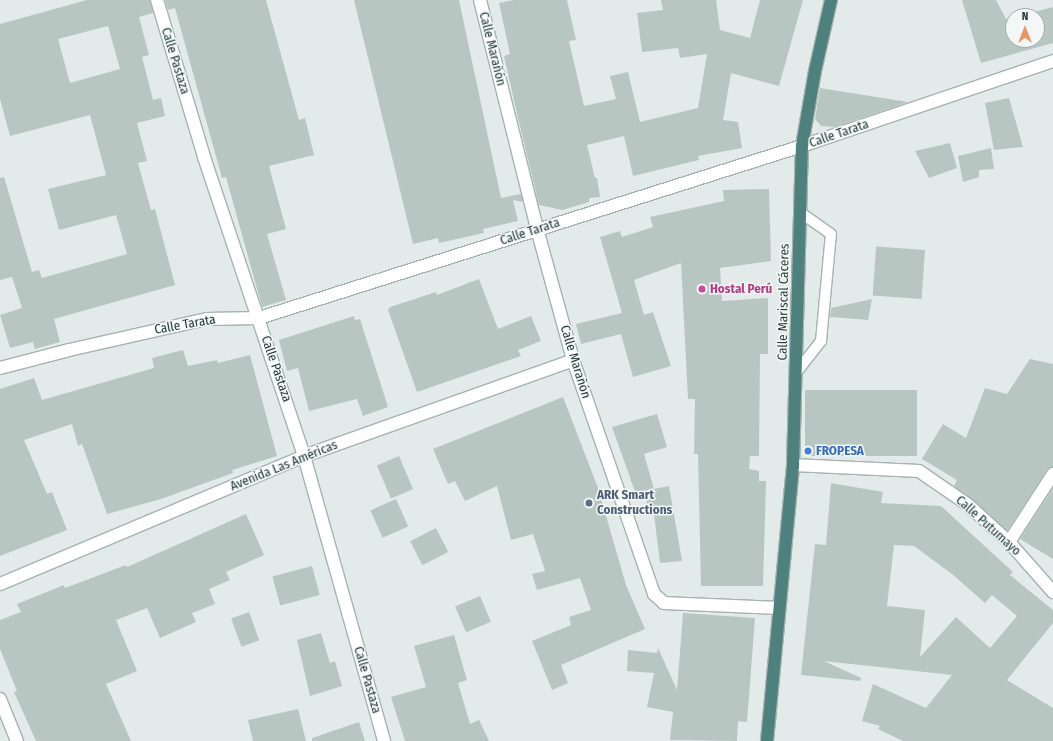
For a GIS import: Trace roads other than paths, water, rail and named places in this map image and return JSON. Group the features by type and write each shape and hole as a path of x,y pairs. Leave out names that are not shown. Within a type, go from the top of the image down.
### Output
{"highway":[{"name":"Calle Mariscal Cáceres","path":"767,741 793,465 802,146 815,71 831,0"}],"street":[{"name":"Calle Pastaza","path":"157,0 204,157 304,456 384,741"},
{"name":"Calle Marañón","path":"480,0 537,229 573,360 656,598 664,603 780,608"},
{"name":"Calle Tarata","path":"0,368 69,350 207,319 259,318 802,146 1053,61"},
{"name":"Avenida Las Américas","path":"0,584 304,456 573,360"},
{"name":"Calle Putumayo","path":"793,465 918,472 967,504 1009,542 1053,592"},
{"path":"1009,542 1053,474"},
{"path":"0,699 17,741"}],"lane":[{"path":"796,373 821,341 831,234 800,212"}],"place":[{"name":"Hostal Perú","path":"702,289"},
{"name":"FROPESA","path":"808,451"},
{"name":"ARK Smart Constructions","path":"589,503"}]}
